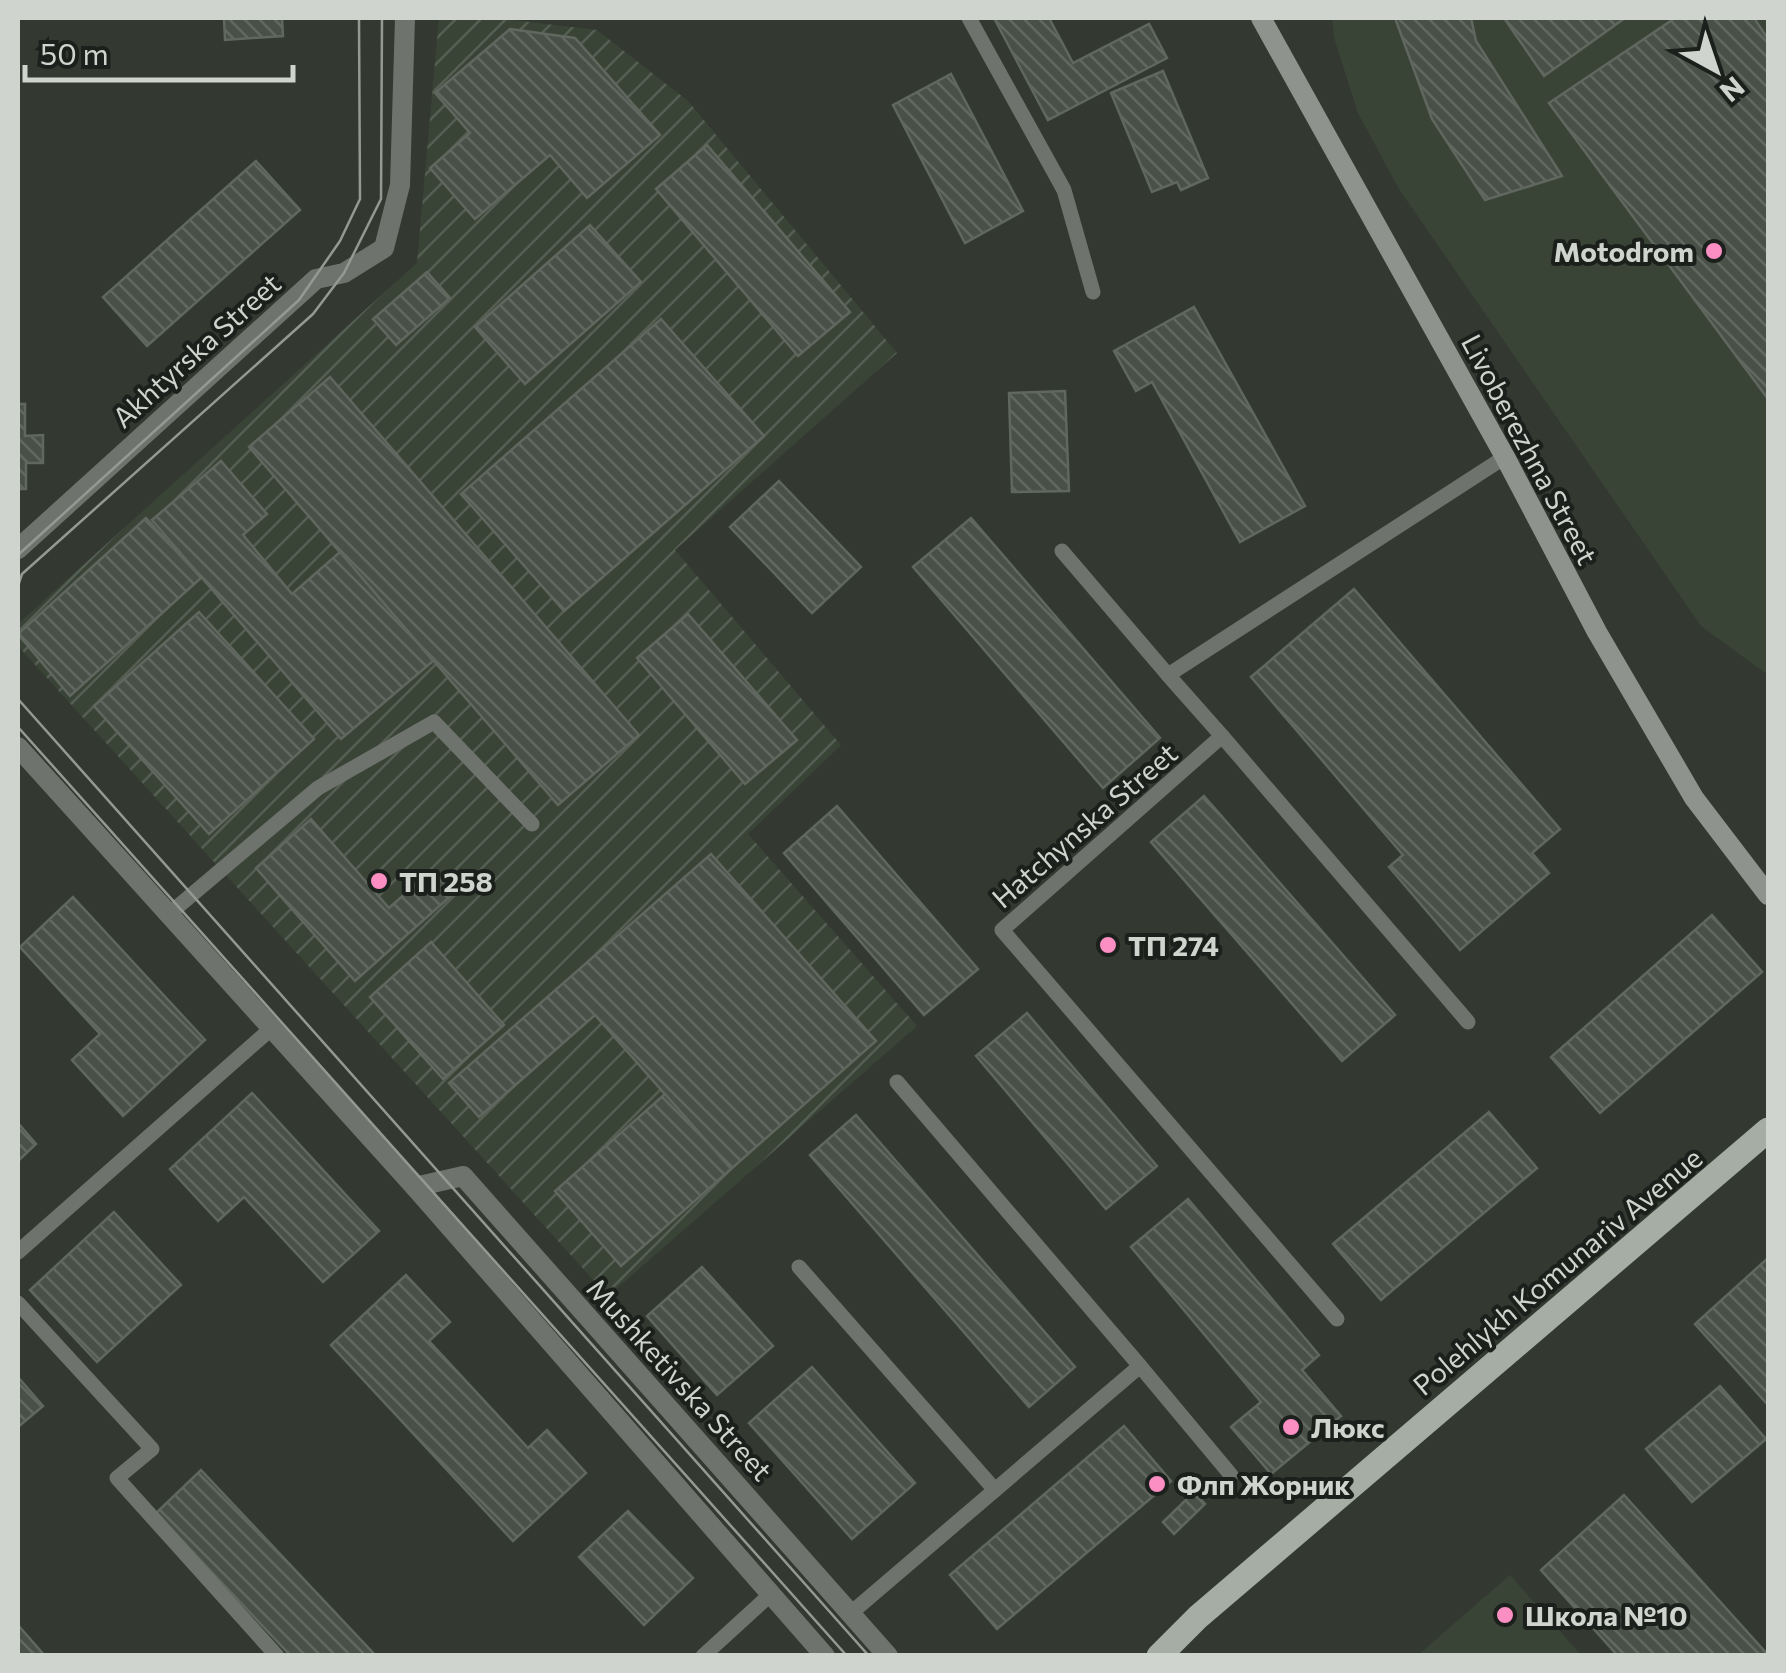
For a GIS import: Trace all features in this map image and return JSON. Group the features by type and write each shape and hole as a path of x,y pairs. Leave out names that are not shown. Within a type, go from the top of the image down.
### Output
{"main road":[{"name":"Livoberezhna Street","path":"1262,18 1505,457 1597,632 1694,798 1768,895"},
{"name":"Polehlykh Komunariv Avenue","path":"1159,1656 1213,1604 1768,1130"}],"street":[{"name":"Akhtyrska Street","path":"18,548 316,279 344,273 384,248 400,185 405,18"},
{"path":"18,747 415,1187 825,1656"},
{"name":"Mushketivska Street","path":"415,1187 464,1176 888,1656"}],"lane":[{"path":"969,18 1064,190 1093,292"},
{"path":"1168,674 1505,457"},
{"path":"1062,551 1468,1022"},
{"path":"168,914 318,788 434,722 532,824"},
{"name":"Hatchynska Street","path":"1222,736 1002,930 1337,1319"},
{"path":"18,1252 272,1028"},
{"path":"897,1082 1231,1475"},
{"path":"800,1266 996,1490"},
{"path":"18,1302 152,1449 117,1478 277,1656"},
{"path":"851,1613 1140,1366"},
{"path":"703,1656 771,1594"}],"shaded area":[{"path":"439,18 495,18 597,30 688,101 897,353 675,550 841,745 748,834 917,1026 608,1296 18,646 18,624 417,263"},
{"path":"1332,18 1768,18 1768,675 1701,626 1399,189 1358,113 1335,41"},
{"name":"Школа №10","path":"1510,1575 1581,1655 1418,1655"}],"building":[{"path":"224,18 282,18 283,36 225,40"},
{"path":"994,18 1049,18 1073,63 1149,24 1167,58 1048,120"},
{"path":"1395,18 1471,18 1476,41 1562,176 1485,200 1432,119"},
{"path":"1504,18 1625,18 1544,76"},
{"name":"Motodrom","path":"1675,18 1754,18 1768,39 1768,399 1549,103"},
{"path":"510,29 575,38 660,135 587,198 550,155 475,219 430,168 470,133 435,93"},
{"path":"1163,71 1208,178 1181,190 1177,182 1152,192 1111,93"},
{"path":"951,74 1023,211 965,243 893,105"},
{"path":"707,145 850,312 798,356 656,189"},
{"path":"256,161 300,210 147,346 103,297"},
{"path":"590,225 641,282 525,384 475,327"},
{"path":"427,272 450,298 396,345 373,319"},
{"path":"1194,307 1305,506 1240,542 1152,382 1136,391 1114,351"},
{"path":"661,319 764,436 564,611 461,494"},
{"path":"330,377 639,735 558,805 249,447"},
{"path":"1065,391 1069,491 1012,492 1009,393"},
{"path":"18,404 25,404 25,436 43,435 43,463 26,463 26,489 18,489"},
{"path":"221,461 267,514 243,535 292,594 340,552 433,661 341,739 152,520"},
{"path":"779,481 861,567 812,613 730,527"},
{"path":"146,518 201,578 70,696 18,634"},
{"path":"971,518 1160,738 1103,788 913,567"},
{"path":"1354,589 1560,829 1532,853 1549,873 1460,950 1389,867 1403,855 1251,677"},
{"path":"199,612 314,739 209,834 94,706"},
{"path":"688,614 797,740 745,784 637,658"},
{"path":"1204,796 1395,1015 1342,1061 1151,842"},
{"path":"837,806 978,969 924,1015 784,853"},
{"path":"311,819 389,908 432,870 453,894 355,981 256,868"},
{"path":"711,854 876,1041 731,1169 595,1015 479,1117 449,1083"},
{"path":"73,897 205,1040 123,1116 72,1060 100,1034 20,947"},
{"path":"1712,915 1762,972 1600,1113 1551,1057"},
{"path":"431,942 504,1025 443,1079 370,997"},
{"path":"1027,1013 1157,1166 1106,1209 976,1056"},
{"path":"252,1093 379,1231 323,1282 244,1197 218,1221 170,1169"},
{"path":"665,1094 731,1169 621,1266 555,1191"},
{"path":"1489,1112 1537,1168 1381,1300 1333,1244"},
{"path":"856,1115 1075,1367 1029,1407 810,1155"},
{"path":"18,1123 36,1144 18,1161"},
{"path":"1188,1199 1319,1355 1302,1370 1341,1416 1271,1474 1231,1427 1261,1402 1131,1247"},
{"path":"114,1212 181,1285 97,1362 30,1290"},
{"path":"1768,1258 1768,1405 1695,1324"},
{"path":"702,1267 773,1346 717,1395 647,1316"},
{"path":"406,1275 450,1322 429,1341 528,1448 547,1430 586,1473 513,1541 331,1345"},
{"path":"812,1367 915,1483 852,1539 749,1423"},
{"path":"18,1377 43,1406 18,1427"},
{"path":"1720,1386 1766,1439 1692,1502 1646,1449"},
{"path":"1124,1426 1171,1481 997,1629 950,1575"},
{"path":"201,1470 376,1656 291,1656 156,1513"},
{"path":"1194,1492 1205,1504 1174,1534 1163,1522"},
{"path":"1624,1495 1768,1656 1618,1656 1541,1570"},
{"path":"628,1511 693,1578 644,1625 579,1557"},
{"path":"18,1625 45,1656 18,1656"}],"tram line":[{"path":"18,555 299,300 340,241 360,199 359,18"},
{"path":"18,586 22,574 313,314 344,273 381,199 382,18"},
{"path":"18,699 869,1656"},
{"path":"18,727 847,1656"}],"place":[{"name":"Motodrom","path":"1714,251"},
{"name":"ТП 258","path":"379,881"},
{"name":"ТП 274","path":"1108,945"},
{"name":"Люкс","path":"1291,1427"},
{"name":"Флп Жорник","path":"1157,1484"},
{"name":"Школа №10","path":"1505,1615"}]}
